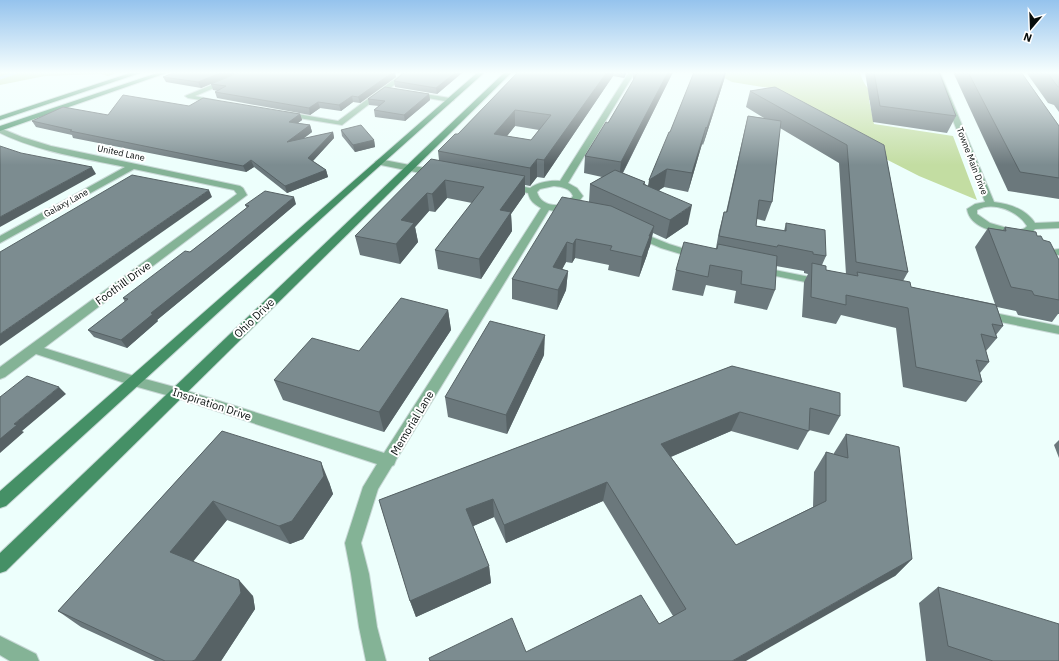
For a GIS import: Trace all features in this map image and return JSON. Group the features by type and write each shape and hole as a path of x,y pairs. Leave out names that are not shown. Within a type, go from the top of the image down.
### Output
{"main road":[{"path":"0,118 46,103"},
{"path":"0,129 77,103"},
{"path":"3,500 134,381 447,103"},
{"name":"Ohio Drive","path":"0,565 408,168 469,103"}],"street":[{"path":"221,103 226,104"},
{"path":"278,113 339,123 366,103"},
{"path":"563,184 613,103"},
{"name":"Towne Main Drive","path":"949,103 986,196 991,204"},
{"name":"United Lane","path":"0,129 19,139 48,148 227,185 240,190"},
{"path":"379,162 447,175"},
{"name":"Galaxy Lane","path":"0,240 132,166"},
{"path":"504,186 532,191 544,185 563,184 577,192 577,205 547,206 535,201 532,196 532,191"},
{"name":"Foothill Drive","path":"0,374 239,198 242,195 240,190"},
{"path":"1032,226 1026,217 1016,211 991,204 975,206 971,213 978,220 990,227 1006,232 1028,231 1032,226 1059,225"},
{"name":"Memorial Lane","path":"376,661 368,627 360,574 353,543 364,514 371,487 389,461 547,206"},
{"path":"627,230 665,246 706,258"},
{"path":"1021,232 1034,240"},
{"path":"749,268 827,283"},
{"path":"974,313 1059,330"},
{"name":"Inspiration Drive","path":"34,349 134,381 178,393 389,461"},
{"path":"0,646 29,661"}],"green space":[{"path":"786,103 870,103 874,124 953,136 977,200 919,176 872,152"}],"building":[{"path":"117,103 170,103 189,106 195,103 232,103 300,114 289,122 310,125 287,142 333,132 308,158 326,170 285,186 251,160 243,166 70,131 72,130 32,121 63,107 108,115"},
{"path":"279,103 317,103 309,108"},
{"path":"324,103 342,103 339,105"},
{"path":"383,103 418,103 404,115 374,110"},
{"path":"488,103 585,103 544,160 537,159 530,168 438,151 455,134 458,134","holes":["515,110 551,115 531,140 494,134"]},
{"path":"620,103 652,103 621,162 585,156 606,122 608,123"},
{"path":"682,103 715,103 692,173 667,169 649,180"},
{"path":"771,103 805,103 884,145 908,272 856,262 847,145"},
{"path":"879,103 951,103 956,116 880,106"},
{"path":"984,103 1043,103 1059,126 1059,178 1020,172"},
{"path":"748,116 781,121 772,202 759,200 756,226 786,231 786,223 825,230 826,256 778,245 777,247 719,236 724,212 727,212"},
{"path":"361,125 374,140 353,145 341,130"},
{"path":"0,146 21,153 92,167 0,217"},
{"path":"431,159 525,176 500,210 511,212 479,259 435,250 484,187 445,180 432,194 427,193 401,220 414,223 396,244 355,236"},
{"path":"615,170 645,182 643,184 692,205 670,220 590,184"},
{"path":"132,175 209,190 0,334 0,252"},
{"path":"265,191 294,197 227,253 151,313 153,314 121,340 88,330 128,299 123,298 185,251 190,252 249,206 245,205"},
{"path":"562,197 611,206 654,226 642,257 610,250 612,246 576,239 573,244 567,242 553,267 568,271 558,290 512,279"},
{"path":"1005,227 1036,232 1037,236 1041,236 1043,240 1050,242 1059,260 1059,300 1034,295 1032,291 1011,287 988,228 1006,231"},
{"path":"684,242 717,249 718,244 777,256 775,290 741,284 742,271 710,265 708,277 676,270"},
{"path":"812,263 826,266 826,270 858,276 857,272 910,282 911,287 996,305 1003,326 992,324 997,338 981,334 989,362 976,360 982,382 916,367 908,308 846,295 846,305 811,297"},
{"path":"401,298 448,310 379,412 274,380 312,338 359,351"},
{"path":"490,321 545,335 506,415 445,397"},
{"path":"732,366 840,393 840,416 810,408 809,431 740,412 661,444 736,545 826,501 826,452 848,458 846,434 899,447 912,559 732,661 430,661 429,658 512,618 526,652 641,595 659,624 686,609 607,482 504,525 493,499 466,509 489,566 410,601 379,500"},
{"path":"27,376 59,387 14,424 17,425 0,439 0,397"},
{"path":"222,431 321,462 324,476 292,521 279,526 213,501 170,552 239,580 241,593 195,660 165,661 58,611"},
{"path":"938,587 1059,624 1059,661 993,661 948,646"}]}
